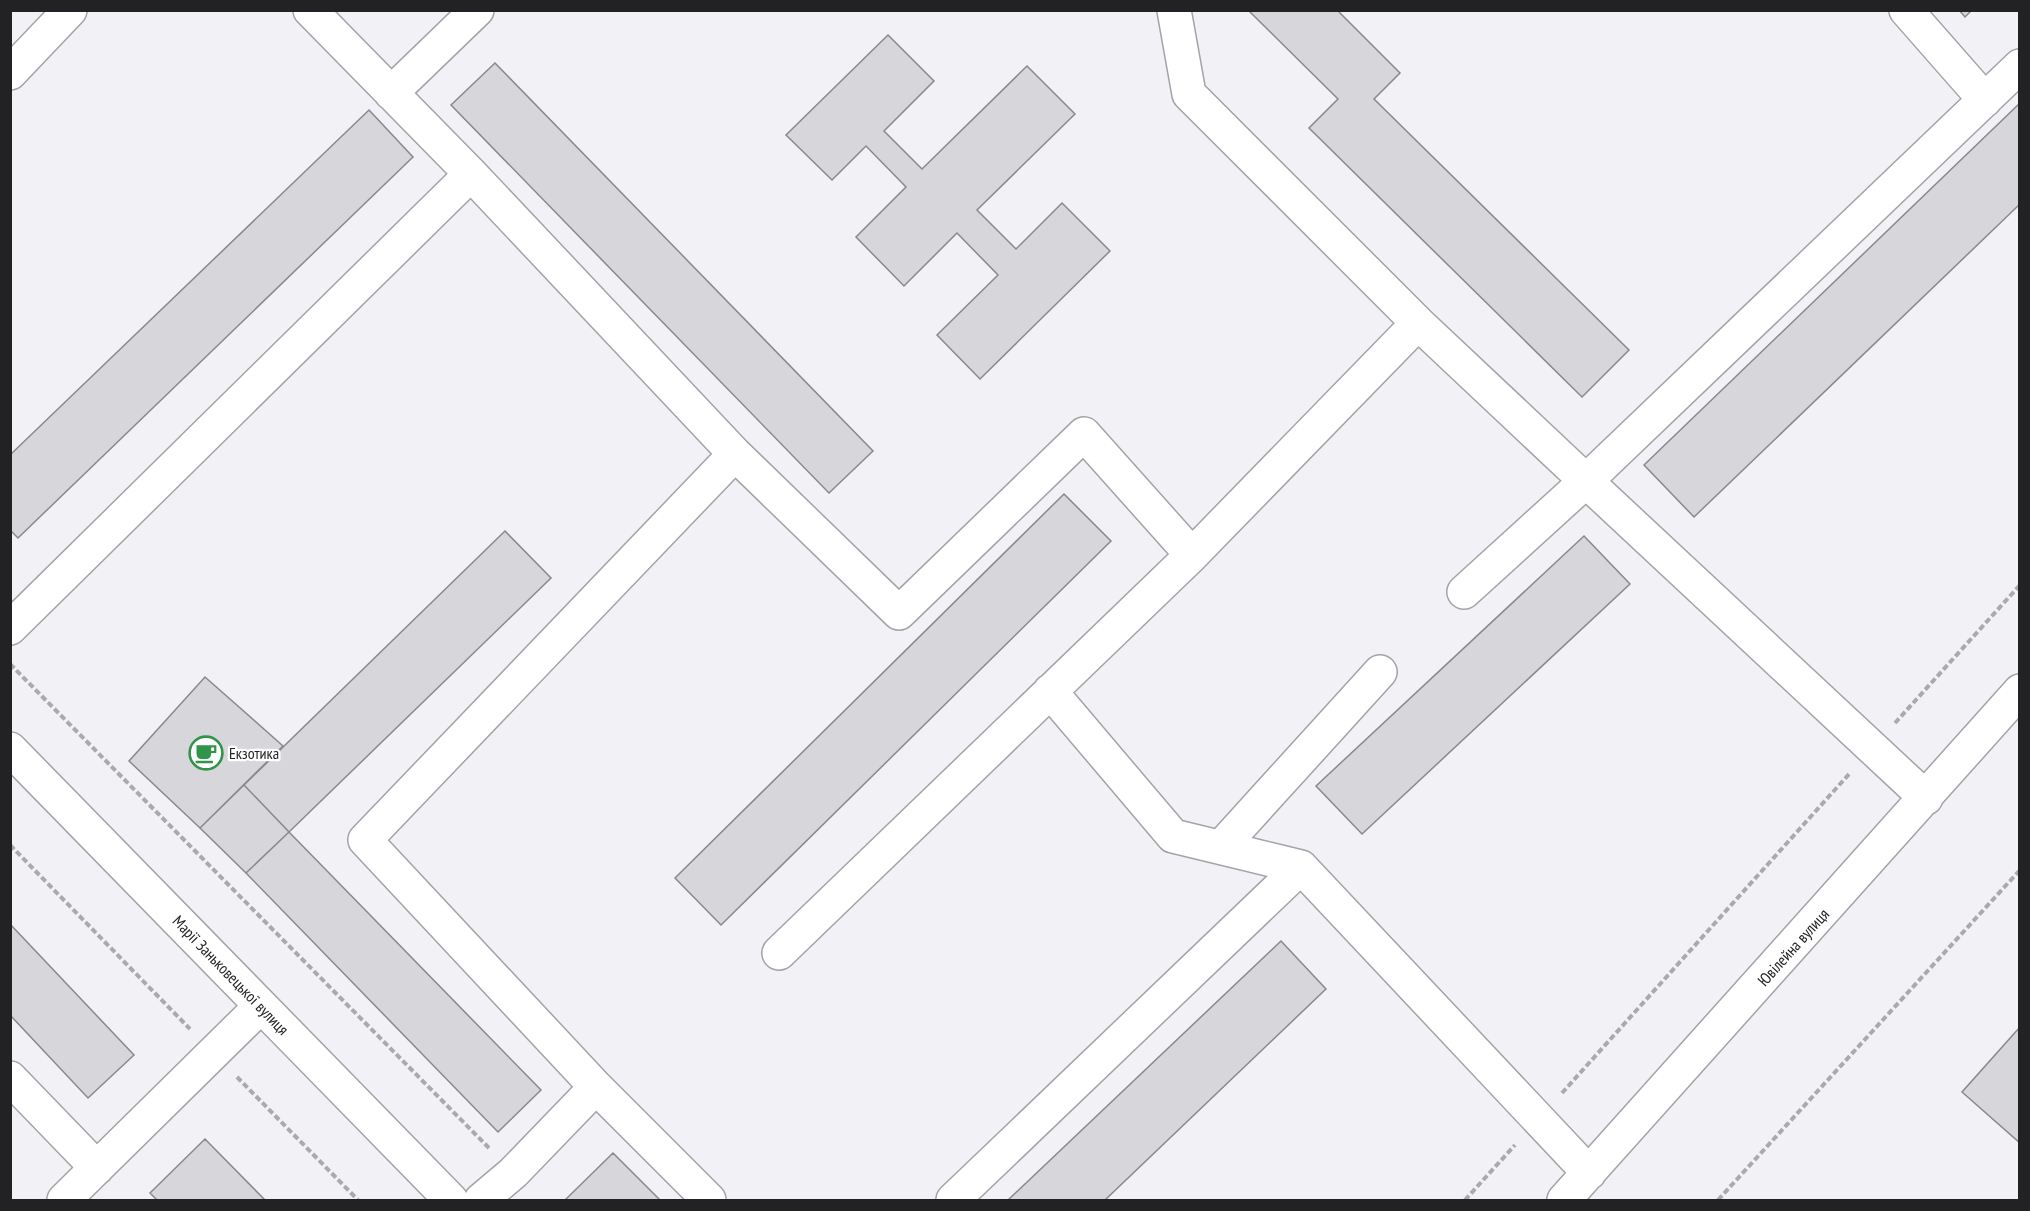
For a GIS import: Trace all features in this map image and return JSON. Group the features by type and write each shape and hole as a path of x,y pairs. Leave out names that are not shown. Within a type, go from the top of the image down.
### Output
{"street":[{"path":"10,73 70,10"},
{"path":"310,10 471,174 735,454 899,613 1084,434 1192,555"},
{"path":"391,93 477,10"},
{"path":"1174,10 1190,94 1418,323 1926,798"},
{"path":"1906,10 1984,100"},
{"path":"1464,592 1586,481 2019,66"},
{"path":"10,628 471,174"},
{"path":"779,953 1192,555 1418,323"},
{"path":"709,1200 596,1086 365,840 735,454"},
{"path":"1221,848 1380,672"},
{"path":"1050,692 1173,836 1301,867 1589,1173"},
{"name":"Ювілейна вулиця","path":"1564,1200 2019,692"},
{"name":"Марії Заньковецької вулиця","path":"10,749 451,1200"},
{"path":"953,1200 1301,867"},
{"path":"64,1200 261,1006"},
{"path":"10,1078 97,1168"},
{"path":"481,1200 513,1173 596,1086"}],"path":[{"path":"1465,1200 2019,585"},
{"path":"10,664 513,1173"},
{"path":"10,845 358,1200"},
{"path":"1718,1200 2019,870"}],"building":[{"path":"1248,10 1337,10 1400,73 1374,99 1629,350 1582,397 1309,128 1338,99"},
{"path":"1959,10 1972,10 1965,17"},
{"path":"888,35 934,81 884,131 922,169 1027,66 1075,114 977,210 1016,249 1062,203 1110,251 980,379 937,335 998,275 957,233 904,286 856,237 906,187 866,146 832,180 786,135"},
{"path":"495,63 873,451 829,493 451,105"},
{"path":"2020,103 2020,204 1694,517 1644,465"},
{"path":"369,110 413,157 18,538 10,530 10,455"},
{"path":"1064,494 1111,541 721,925 675,878"},
{"path":"505,531 551,578 289,832 244,785"},
{"path":"1584,536 1630,584 1362,834 1316,786"},
{"name":"Екзотика","path":"205,677 283,746 200,828 129,761"},
{"name":"Екзотика","path":"244,785 289,832 246,873 200,828"},
{"path":"289,832 541,1090 498,1132 246,873"},
{"path":"10,924 134,1055 88,1098 10,1015"},
{"path":"1281,941 1326,989 1105,1200 1008,1200"},
{"path":"2020,1027 2020,1143 1962,1092"},
{"path":"205,1139 265,1200 157,1200 150,1193"},
{"path":"613,1153 660,1200 566,1199"}],"place":[{"name":"Екзотика","path":"206,753"}]}
